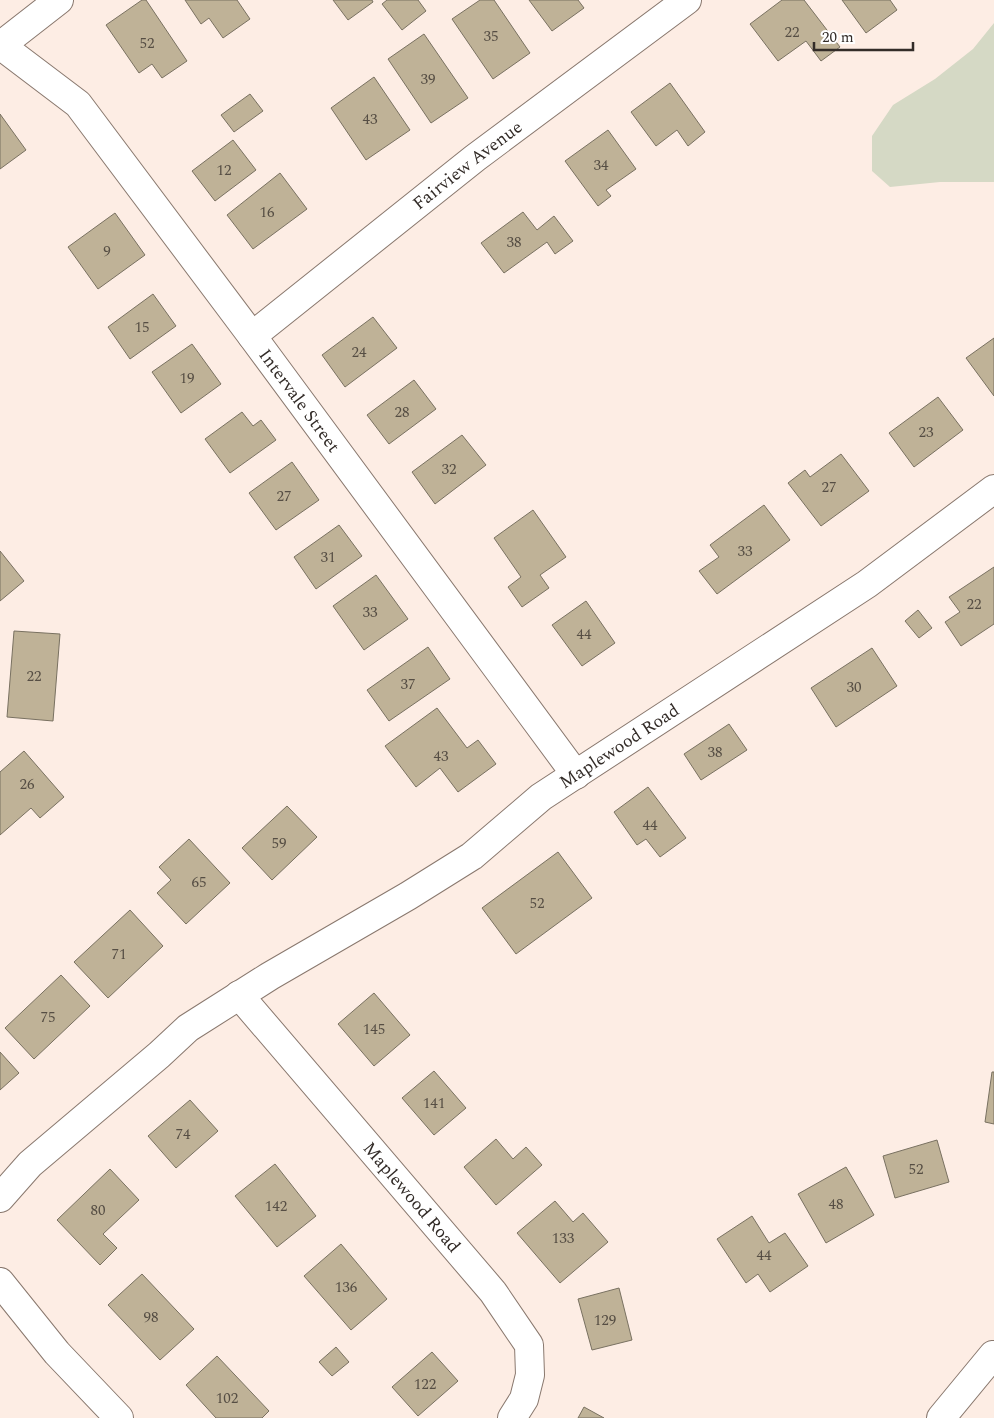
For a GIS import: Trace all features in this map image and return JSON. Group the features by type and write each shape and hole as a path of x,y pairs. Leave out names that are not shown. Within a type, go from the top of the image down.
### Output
{"street":[{"path":"0,46 59,0"},
{"name":"Fairview Avenue","path":"252,336 476,158 687,0"},
{"name":"Intervale Street","path":"0,46 78,104 576,774"},
{"name":"Maplewood Road","path":"0,1198 30,1164 188,1028 239,995 472,856 541,797 867,584 994,489"},
{"name":"Maplewood Road","path":"239,995 493,1292 529,1345 530,1375 524,1399 512,1418"},
{"path":"0,1282 57,1353 120,1418"},
{"path":"940,1418 993,1355"}],"green space":[{"path":"994,23 994,182 940,182 890,187 872,171 872,136 893,105 935,79 973,49"}],"building":[{"path":"142,0 146,0 187,61 162,78 152,64 139,73 106,25"},
{"path":"185,0 237,0 250,19 223,38 209,18 201,24"},
{"path":"333,0 372,0 373,2 348,20"},
{"path":"387,0 418,0 426,11 402,30 382,4"},
{"path":"480,0 494,0 530,53 493,79 452,19"},
{"path":"529,0 578,0 584,8 552,31"},
{"path":"782,0 804,0 840,47 821,61 806,41 778,61 750,24"},
{"path":"842,0 890,0 897,10 866,33"},
{"path":"424,34 468,98 431,123 388,59"},
{"path":"374,77 410,130 366,160 331,108"},
{"path":"670,83 705,132 688,146 677,130 656,146 631,112"},
{"path":"250,94 263,111 234,132 221,115"},
{"path":"0,114 26,150 0,169"},
{"path":"608,130 636,169 606,190 611,196 598,206 565,161"},
{"path":"233,140 256,170 215,201 192,171"},
{"path":"280,173 307,209 253,249 227,215"},
{"path":"523,212 537,230 554,216 573,241 555,254 547,242 504,273 481,243"},
{"path":"115,213 145,255 98,289 68,247"},
{"path":"153,294 176,326 130,359 108,327"},
{"path":"373,317 397,348 345,387 322,355"},
{"path":"994,338 994,396 966,358"},
{"path":"192,344 221,384 181,413 152,372"},
{"path":"414,380 436,409 389,444 367,415"},
{"path":"938,397 963,430 914,467 889,433"},
{"path":"242,412 253,426 261,420 276,440 230,473 205,439"},
{"path":"462,435 486,465 435,504 412,472"},
{"path":"841,454 869,491 821,526 788,483 805,470 810,477"},
{"path":"292,462 319,500 276,530 249,493"},
{"path":"764,505 790,540 717,594 699,571 719,557 710,545"},
{"path":"533,510 566,557 540,575 549,588 522,607 508,587 521,577 494,538"},
{"path":"339,525 362,556 316,589 294,557"},
{"path":"0,551 24,581 0,601"},
{"path":"994,567 994,624 961,646 945,622 960,612 949,597"},
{"path":"376,575 408,619 364,650 333,606"},
{"path":"586,601 615,643 582,666 552,625"},
{"path":"918,610 932,628 919,638 905,621"},
{"path":"14,631 60,634 53,721 7,717"},
{"path":"428,647 450,679 389,721 367,690"},
{"path":"872,648 897,686 836,727 811,688"},
{"path":"437,708 467,748 478,740 496,764 458,792 440,768 416,787 385,746"},
{"path":"729,724 747,750 701,780 684,754"},
{"path":"24,751 64,797 40,818 31,808 0,835 0,772"},
{"path":"648,787 686,838 660,857 646,839 637,845 614,812"},
{"path":"287,806 317,837 272,880 242,848"},
{"path":"189,839 230,883 186,924 157,893 171,880 159,867"},
{"path":"558,852 592,898 516,954 482,908"},
{"path":"130,910 163,946 108,998 74,962"},
{"path":"61,975 90,1006 34,1059 5,1028"},
{"path":"374,993 410,1035 374,1066 338,1024"},
{"path":"0,1052 19,1073 0,1090"},
{"path":"434,1071 466,1108 434,1135 402,1098"},
{"path":"992,1072 994,1072 994,1124 985,1122"},
{"path":"190,1100 218,1131 176,1168 148,1136"},
{"path":"496,1139 513,1159 526,1147 542,1165 496,1205 464,1167"},
{"path":"937,1140 949,1182 895,1198 883,1156"},
{"path":"275,1164 316,1216 277,1247 235,1196"},
{"path":"846,1167 874,1215 826,1243 798,1194"},
{"path":"110,1169 139,1200 103,1234 117,1248 100,1265 57,1220"},
{"path":"555,1201 573,1222 583,1213 608,1242 560,1283 517,1233"},
{"path":"752,1216 769,1243 785,1233 808,1266 770,1292 758,1274 746,1283 717,1239"},
{"path":"341,1244 387,1299 351,1330 304,1276"},
{"path":"142,1274 194,1329 160,1360 108,1305"},
{"path":"619,1288 632,1340 592,1350 578,1299"},
{"path":"336,1347 349,1362 332,1376 319,1362"},
{"path":"432,1352 458,1381 418,1416 392,1387"},
{"path":"217,1356 269,1411 262,1418 216,1418 186,1385"},
{"path":"584,1407 604,1418 578,1418"}]}
